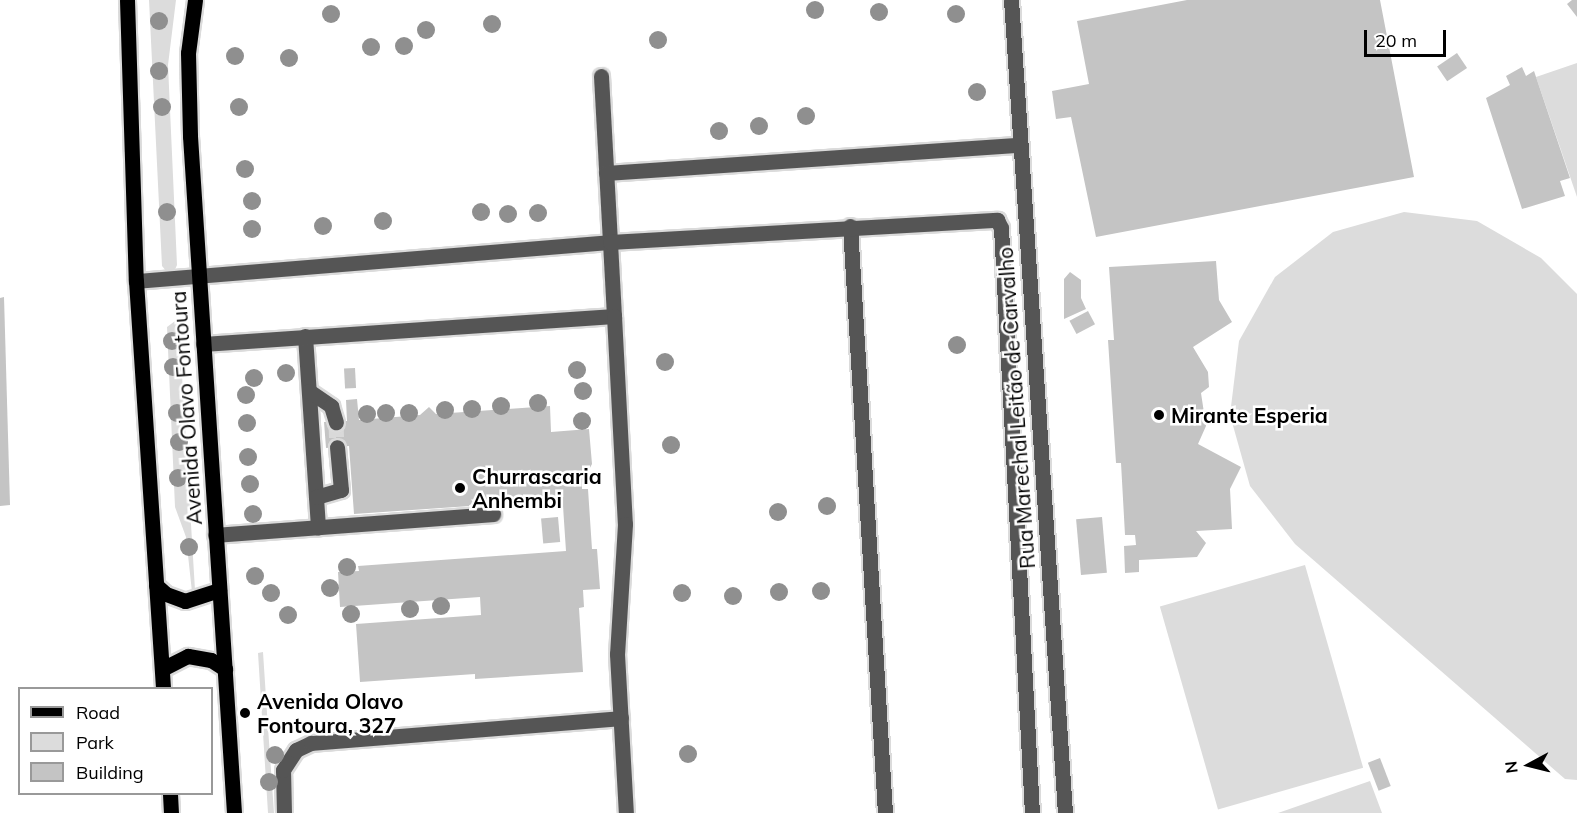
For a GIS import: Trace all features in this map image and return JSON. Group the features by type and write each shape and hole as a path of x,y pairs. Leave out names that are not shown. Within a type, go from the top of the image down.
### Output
{"main road":[{"name":"Avenida Olavo Fontoura","path":"127,0 136,281 163,687"},
{"name":"Avenida Olavo Fontoura","path":"195,0 188,53 198,275 234,813"},
{"path":"156,585 166,594 185,601 219,590"},
{"path":"162,669 188,656 211,660 225,669"},
{"path":"170,795 171,813"}],"street":[{"name":"Rua Marechal Leitão de Carvalho","path":"1011,0 1018,145 1065,813"},
{"path":"601,76 625,524 617,635 626,813"},
{"path":"606,173 1018,145"},
{"path":"136,281 610,242 988,217 1000,223 1032,813"},
{"path":"850,226 885,813"},
{"path":"203,344 614,316"},
{"path":"305,336 318,528"},
{"path":"309,391 331,406 336,422"},
{"path":"316,497 341,490 337,447"},
{"path":"215,534 493,514"},
{"path":"284,813 283,770 296,750 311,743 621,718"}],"green space":[{"path":"149,0 176,0 168,65 177,265 174,272 167,272 162,266"},
{"path":"1577,63 1577,197 1536,77"},
{"path":"1404,212 1477,221 1541,258 1577,294 1577,780 1565,779 1295,544 1250,486 1230,415 1239,341 1275,277 1333,232"},
{"path":"175,321 179,326 195,590 192,592 186,537 175,507 167,327"},
{"path":"1305,565 1363,768 1218,809 1160,607"},
{"path":"263,652 274,813 268,813 258,653"},
{"path":"1370,781 1382,813 1278,813"}],"building":[{"path":"1187,0 1380,0 1414,177 1096,237 1071,117 1056,119 1052,91 1089,84 1077,21"},
{"path":"1572,0 1577,0 1577,17 1567,4"},
{"path":"1457,53 1467,68 1447,81 1437,66"},
{"path":"1522,67 1526,76 1534,71 1570,178 1560,181 1565,196 1522,209 1486,98 1510,85 1506,76"},
{"name":"Mirante Esperia","path":"1216,261 1219,300 1232,322 1193,347 1208,372 1209,387 1201,393 1206,426 1198,444 1241,467 1230,489 1232,529 1196,531 1206,543 1197,557 1139,560 1139,572 1125,573 1124,546 1136,545 1135,535 1125,535 1121,463 1116,463 1108,340 1114,340 1109,267"},
{"path":"1070,272 1081,280 1081,298 1086,309 1064,319 1064,279"},
{"path":"4,297 10,505 0,506 0,298"},
{"path":"1088,311 1095,324 1077,334 1069,321"},
{"path":"355,368 356,388 345,389 344,369"},
{"path":"357,399 359,420 420,415 429,407 436,414 550,406 551,432 589,429 592,464 582,483 582,489 588,489 592,549 597,549 600,589 583,590 584,607 579,608 583,672 475,679 475,674 360,682 356,624 481,615 480,597 340,607 338,572 359,571 358,566 566,551 562,491 556,491 557,500 354,514 349,446 326,448 324,422 347,421 346,400"},
{"path":"558,517 560,542 543,543 541,518"},
{"path":"1102,517 1107,573 1081,575 1076,519"},
{"path":"1380,758 1391,786 1379,791 1368,763"}],"tunnel":[{"path":"336,422 337,447"}],"place":[{"name":"Mirante Esperia","path":"1159,415"},
{"name":"Churrascaria Anhembi","path":"460,488"},
{"name":"Avenida Olavo Fontoura, 327","path":"245,713"}]}
